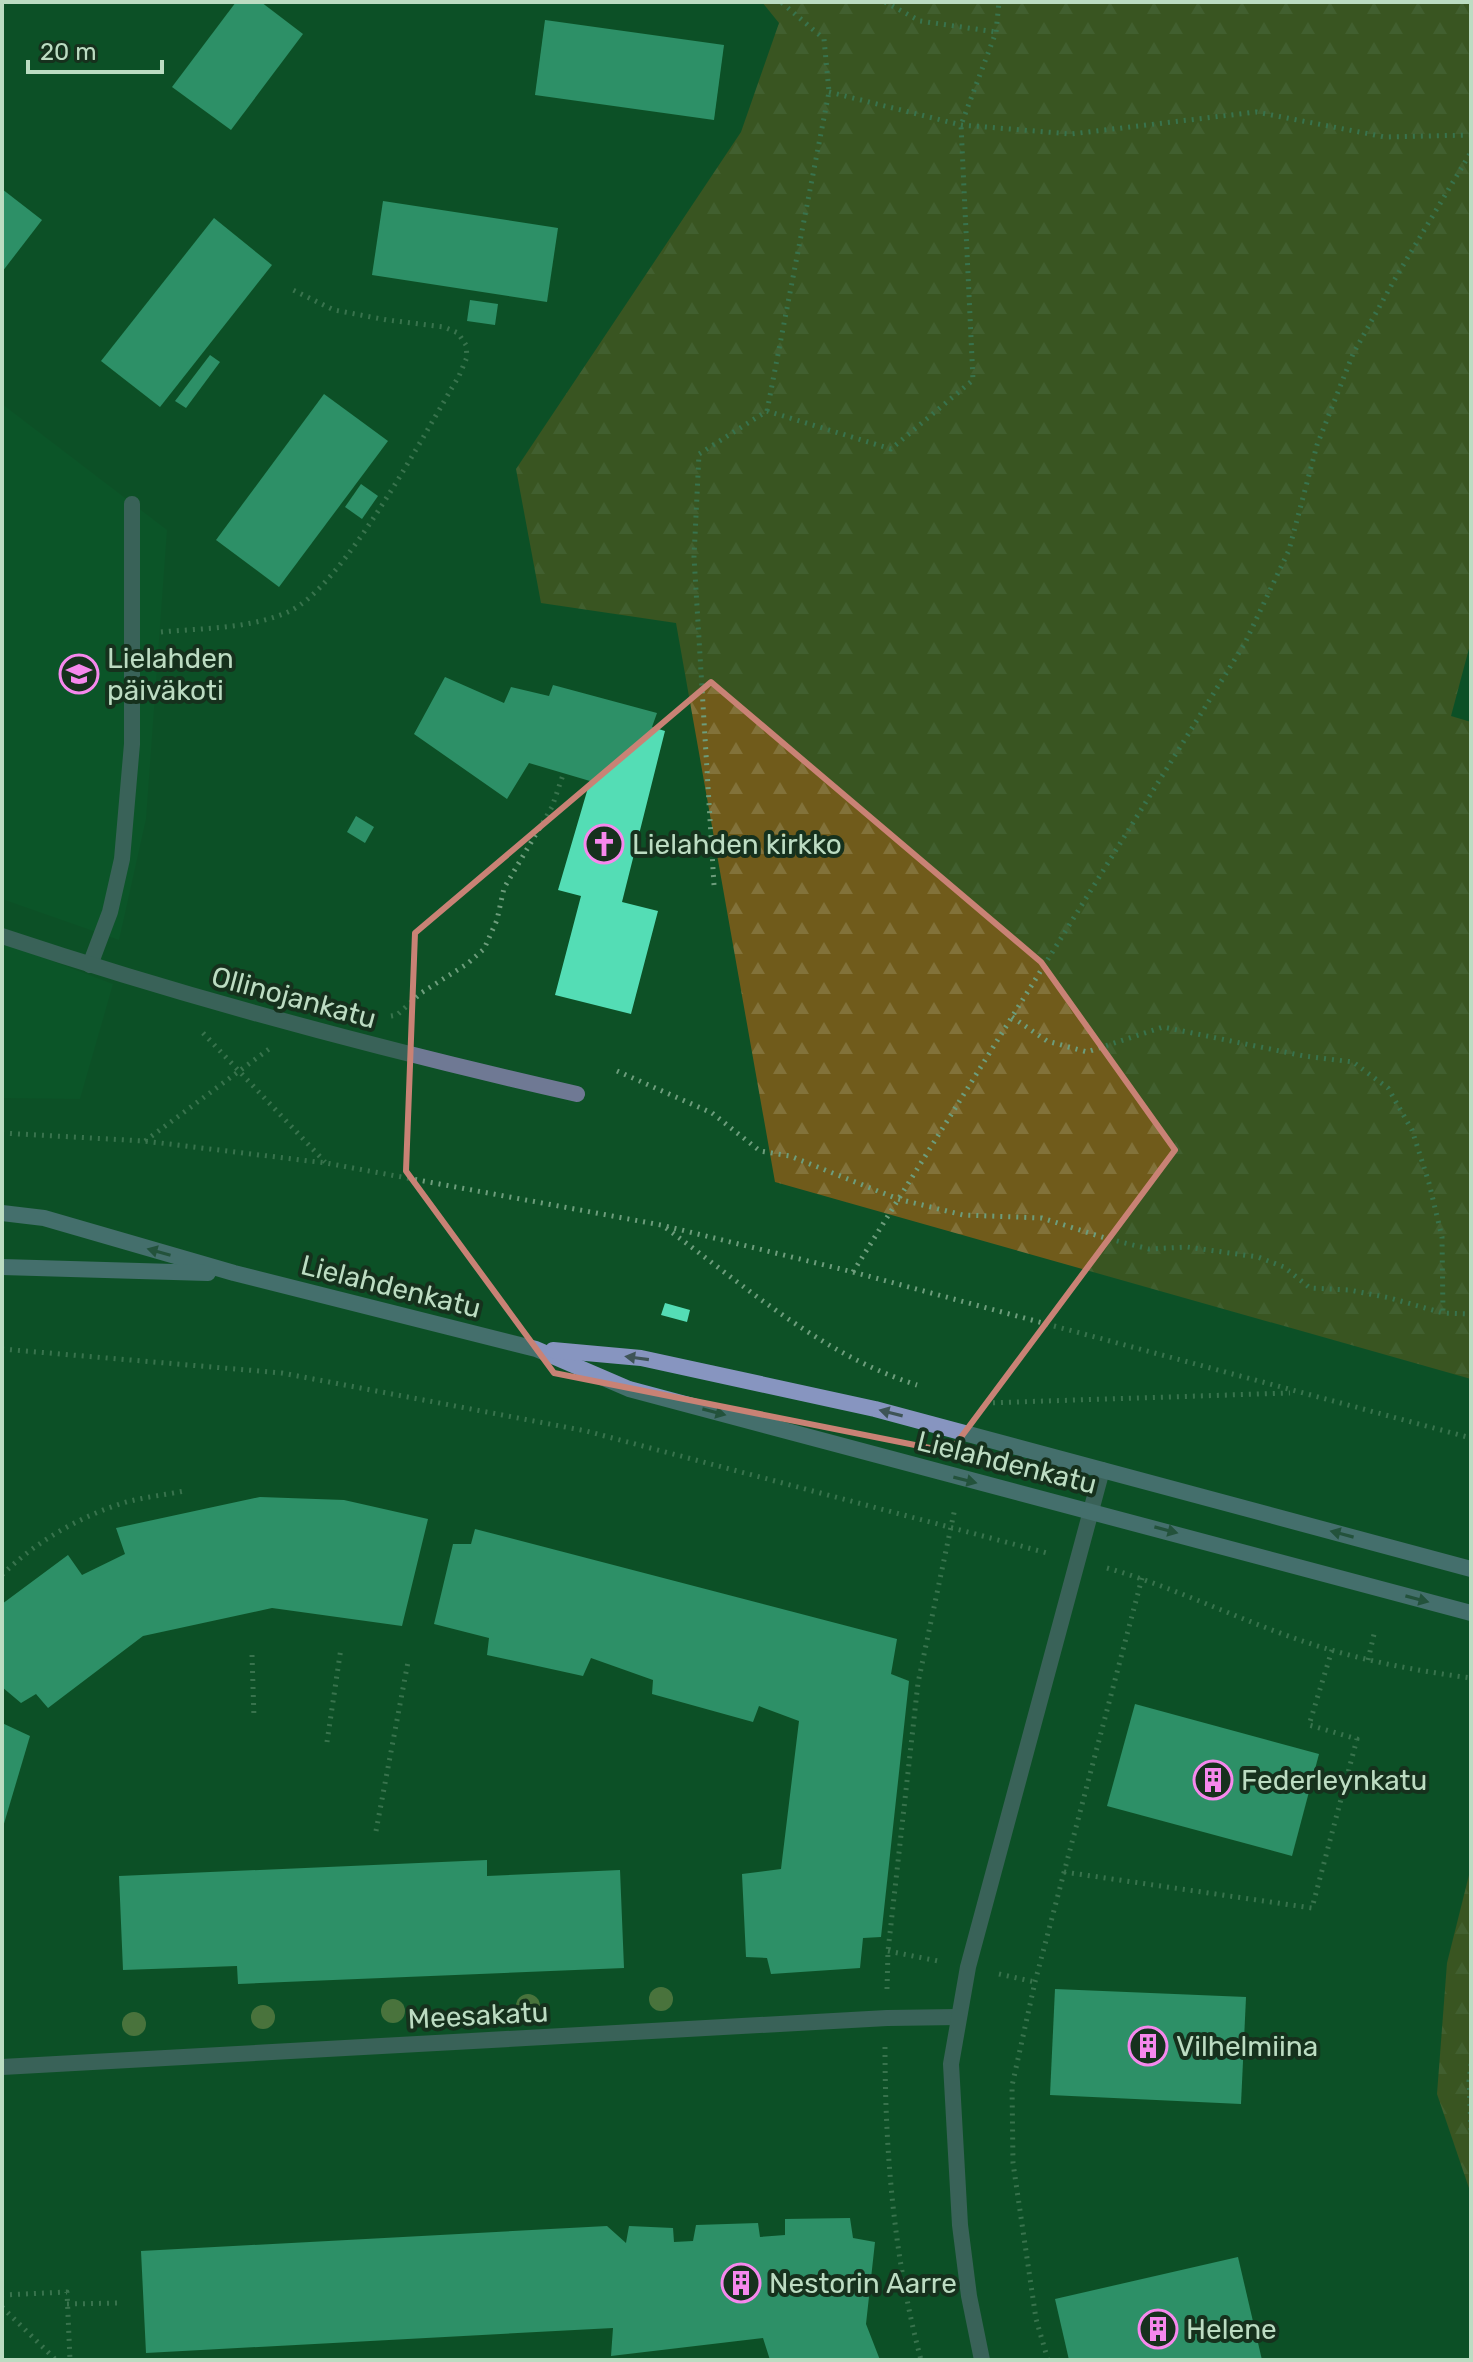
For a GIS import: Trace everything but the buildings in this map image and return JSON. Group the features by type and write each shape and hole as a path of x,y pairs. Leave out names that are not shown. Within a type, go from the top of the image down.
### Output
{"main road":[{"name":"Lielahdenkatu","path":"2,1213 44,1218 234,1273 536,1349 629,1389 1471,1613"},
{"name":"Lielahdenkatu","path":"2,1267 234,1273"},
{"name":"Lielahdenkatu","path":"536,1349 641,1358 875,1409 1471,1569"}],"street":[{"path":"90,965 110,912 122,859 132,744 132,504"},
{"name":"Ollinojankatu","path":"2,936 162,988 463,1068 577,1094"},
{"path":"982,2360 969,2296 960,2225 951,2064 968,1967 1102,1470"},
{"name":"Meesakatu","path":"2,2067 887,2018 958,2017"}],"path":[{"path":"714,885 694,557 699,454 767,411 829,92 824,39 781,2"},
{"path":"885,2 920,21 996,32"},
{"path":"767,411 891,449 973,380 961,125 996,32 999,2"},
{"path":"829,92 961,125 1071,134 1256,112 1385,137 1471,135"},
{"path":"853,1272 1245,643 1289,550 1317,445 1353,354 1471,152"},
{"path":"132,634 251,623 289,612 311,598 364,532 459,376 467,357 466,345 458,333 444,327 334,310 293,290"},
{"path":"385,1017 397,1015 421,993 467,964 484,949 497,920 504,888 552,807 564,772"},
{"path":"162,988 326,1163"},
{"path":"1012,1017 1047,1041 1087,1052 1163,1027 1304,1056 1353,1062 1388,1088 1412,1130 1442,1237 1443,1313"},
{"path":"144,1141 238,1070 303,1026"},
{"path":"617,1071 712,1113 760,1151 790,1156 898,1199 963,1215 1042,1218 1149,1249 1187,1247 1258,1257 1284,1267 1310,1288 1349,1290 1443,1313 1471,1314"},
{"path":"2,1133 144,1141 326,1163 661,1225 853,1272 1471,1438"},
{"path":"661,1225 829,1347 882,1374 927,1388"},
{"path":"2,1349 297,1376 586,1431 1142,1578 1293,1638 1332,1650 1368,1660 1471,1678"},
{"path":"970,1400 985,1403 1295,1392"},
{"path":"2,1575 18,1559 63,1529 124,1502 184,1491"},
{"path":"921,2360 897,2238 890,2168 885,2049 888,1951 918,1683 950,1528"},
{"path":"1048,2360 1036,2319 1013,2163 1012,2086 1035,1982 1142,1578"},
{"path":"1368,1660 1375,1630"},
{"path":"327,1742 341,1648"},
{"path":"1064,1872 1312,1908 1357,1739 1309,1725 1332,1650"},
{"path":"252,1655 254,1718"},
{"path":"376,1831 408,1662"},
{"path":"1471,2064 1471,2130"},
{"path":"2,2295 67,2292 70,2360"},
{"path":"67,2304 119,2303"},
{"path":"2,2307 56,2360"}],"highlighted area":[{"path":"711,682 1041,962 1175,1150 950,1452 554,1373 406,1171 415,933"}],"shaded area":[{"name":"Lielahden päiväkoti","path":"2,404 167,530 146,819 119,940 2,899"},
{"path":"2,942 113,984 80,1099 2,1098"}],"green space":[{"path":"762,2 1471,2 1471,641 1451,716 1471,722 1471,1379 775,1182 676,623 541,603 516,469 741,132 779,23"},
{"path":"1471,1867 1471,2194 1437,2094 1447,1963"}],"place":[{"name":"Lielahden päiväkoti","path":"79,674"},
{"name":"Lielahden kirkko","path":"604,844"},
{"name":"Federleynkatu","path":"1213,1780"},
{"name":"Vilhelmiina","path":"1148,2046"},
{"name":"Nestorin Aarre","path":"741,2283"},
{"name":"Helene","path":"1158,2329"}]}
